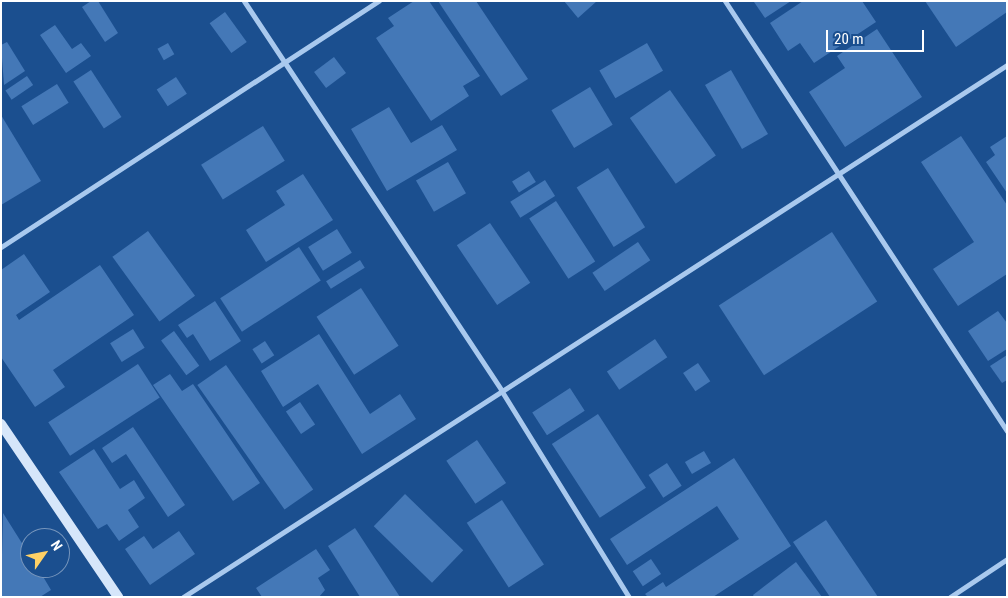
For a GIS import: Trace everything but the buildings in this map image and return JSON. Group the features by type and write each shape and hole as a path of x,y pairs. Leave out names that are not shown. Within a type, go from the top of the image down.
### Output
{"street":[{"path":"244,1 501,390 629,597"},
{"path":"1,247 286,64 379,1"},
{"path":"725,1 1007,430"},
{"path":"183,597 1007,65"},
{"path":"1,424 118,597"},
{"path":"950,597 1007,559"}]}
